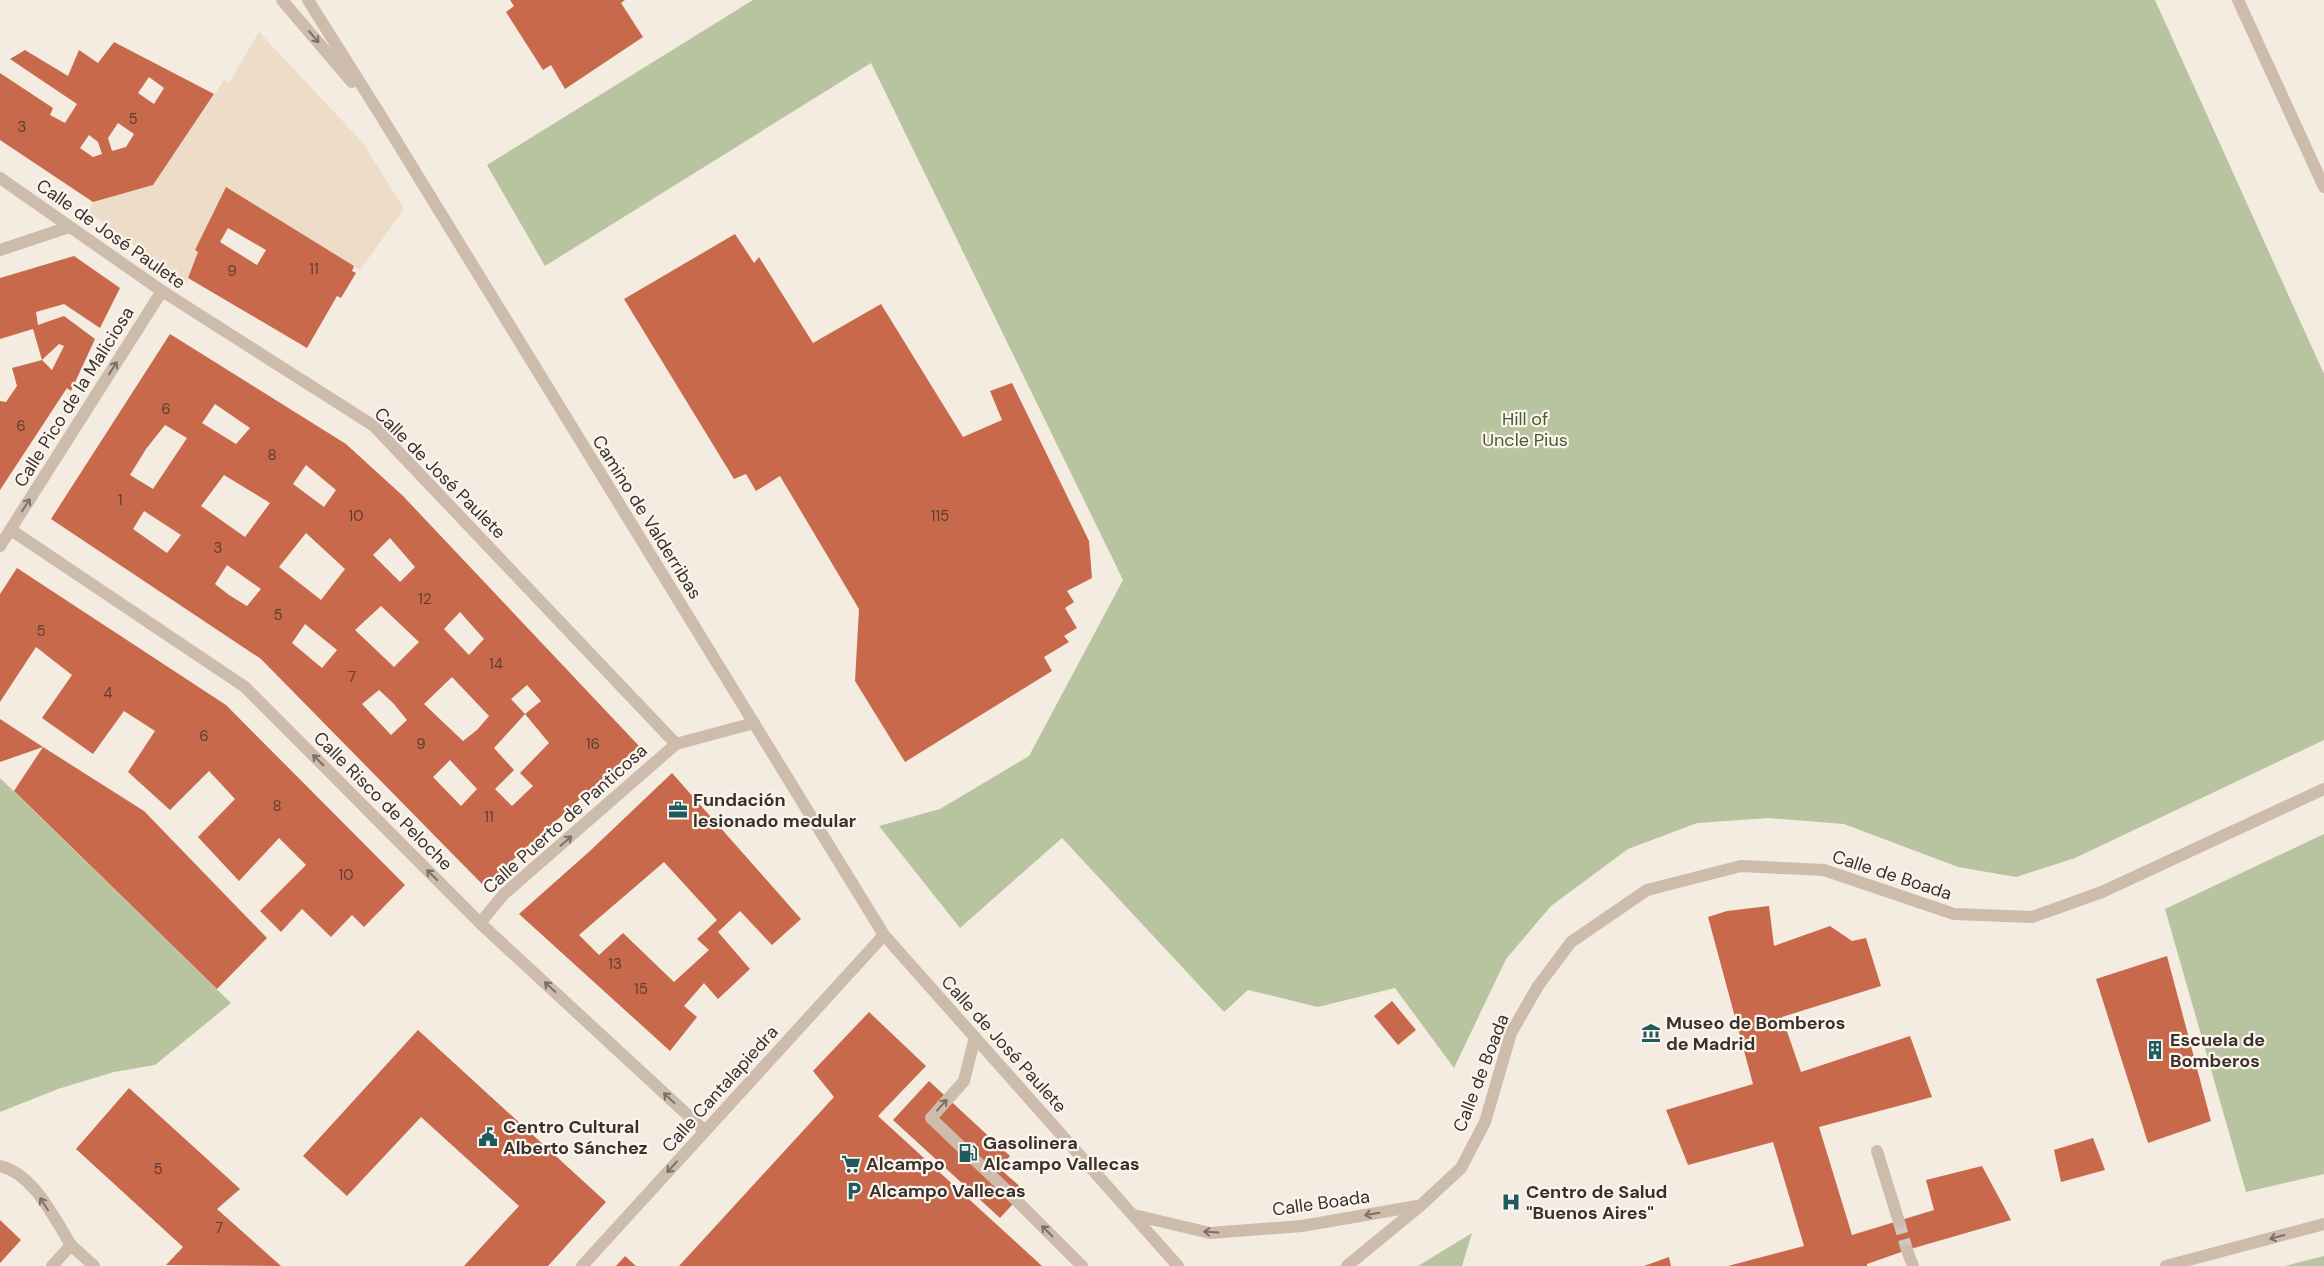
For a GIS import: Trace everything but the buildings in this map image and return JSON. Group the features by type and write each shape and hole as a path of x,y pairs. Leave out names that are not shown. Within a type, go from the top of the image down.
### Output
{"street":[{"name":"Camino de Valderribas","path":"282,0 381,116"},
{"name":"Camino de Valderribas","path":"308,0 884,935"},
{"path":"2238,0 2324,186"},
{"name":"Calle de José Paulete","path":"0,178 69,228 162,291 374,426 676,744"},
{"path":"0,250 69,228"},
{"name":"Calle Pico de la Maliciosa","path":"0,546 162,291"},
{"name":"Calle Risco de Peloche","path":"11,530 245,687 480,923 705,1131"},
{"path":"676,744 754,723"},
{"name":"Calle Puerto de Panticosa","path":"480,923 504,894 676,744"},
{"name":"Calle de Boada","path":"1420,1206 1461,1168 1484,1122 1511,1033 1538,986 1572,942 1647,890 1741,866 1824,870 1954,914 2032,917 2102,892 2324,788"},
{"name":"Calle de José Paulete","path":"884,935 1178,1266"},
{"name":"Calle Cantalapiedra","path":"582,1266 884,935"},
{"path":"975,1037 964,1081 931,1118 1082,1266"},
{"path":"1877,1151 1899,1222"},
{"path":"0,1166 8,1167 35,1188 71,1245 94,1266"},
{"path":"1347,1266 1420,1206"},
{"name":"Calle Boada","path":"1134,1216 1210,1233 1302,1226 1420,1206"},
{"path":"2166,1266 2324,1224"},
{"path":"52,1266 71,1245"},
{"path":"1907,1250 1912,1266"}],"green space":[{"name":"Hill of Uncle Pius","path":"753,0 2155,0 2324,374 2324,740 2075,858 2016,877 1958,867 1844,824 1769,818 1697,823 1628,849 1551,906 1506,959 1454,1068 1395,988 1318,1007 1248,990 1224,1012 1062,838 960,928 879,826 940,809 1029,756 1123,580 871,63 545,266 487,165"},
{"path":"0,778 231,1003 155,1065 114,1072 58,1089 0,1112"},
{"path":"2324,834 2324,1174 2246,1192 2165,909"},
{"path":"1472,1233 1462,1266 1418,1266"},
{"path":"2324,1256 2324,1266 2285,1266"}],"shaded area":[{"path":"259,32 363,143 404,209 360,270 226,187 195,250 198,252 186,284 89,212 93,202 153,185 224,80 229,83"}],"tunnel":[{"path":"1899,1222 1907,1250"}],"place":[{"name":"Fundación lesionado medular","path":"678,810"},
{"name":"Museo de Bomberos de Madrid","path":"1651,1033"},
{"name":"Escuela de Bomberos","path":"2155,1050"},
{"name":"Centro Cultural Alberto Sánchez","path":"488,1137"},
{"name":"Gasolinera Alcampo Vallecas","path":"968,1153"},
{"name":"Alcampo","path":"851,1164"},
{"name":"Alcampo Vallecas","path":"854,1191"},
{"name":"Centro de Salud \"Buenos Aires\"","path":"1511,1202"}]}
